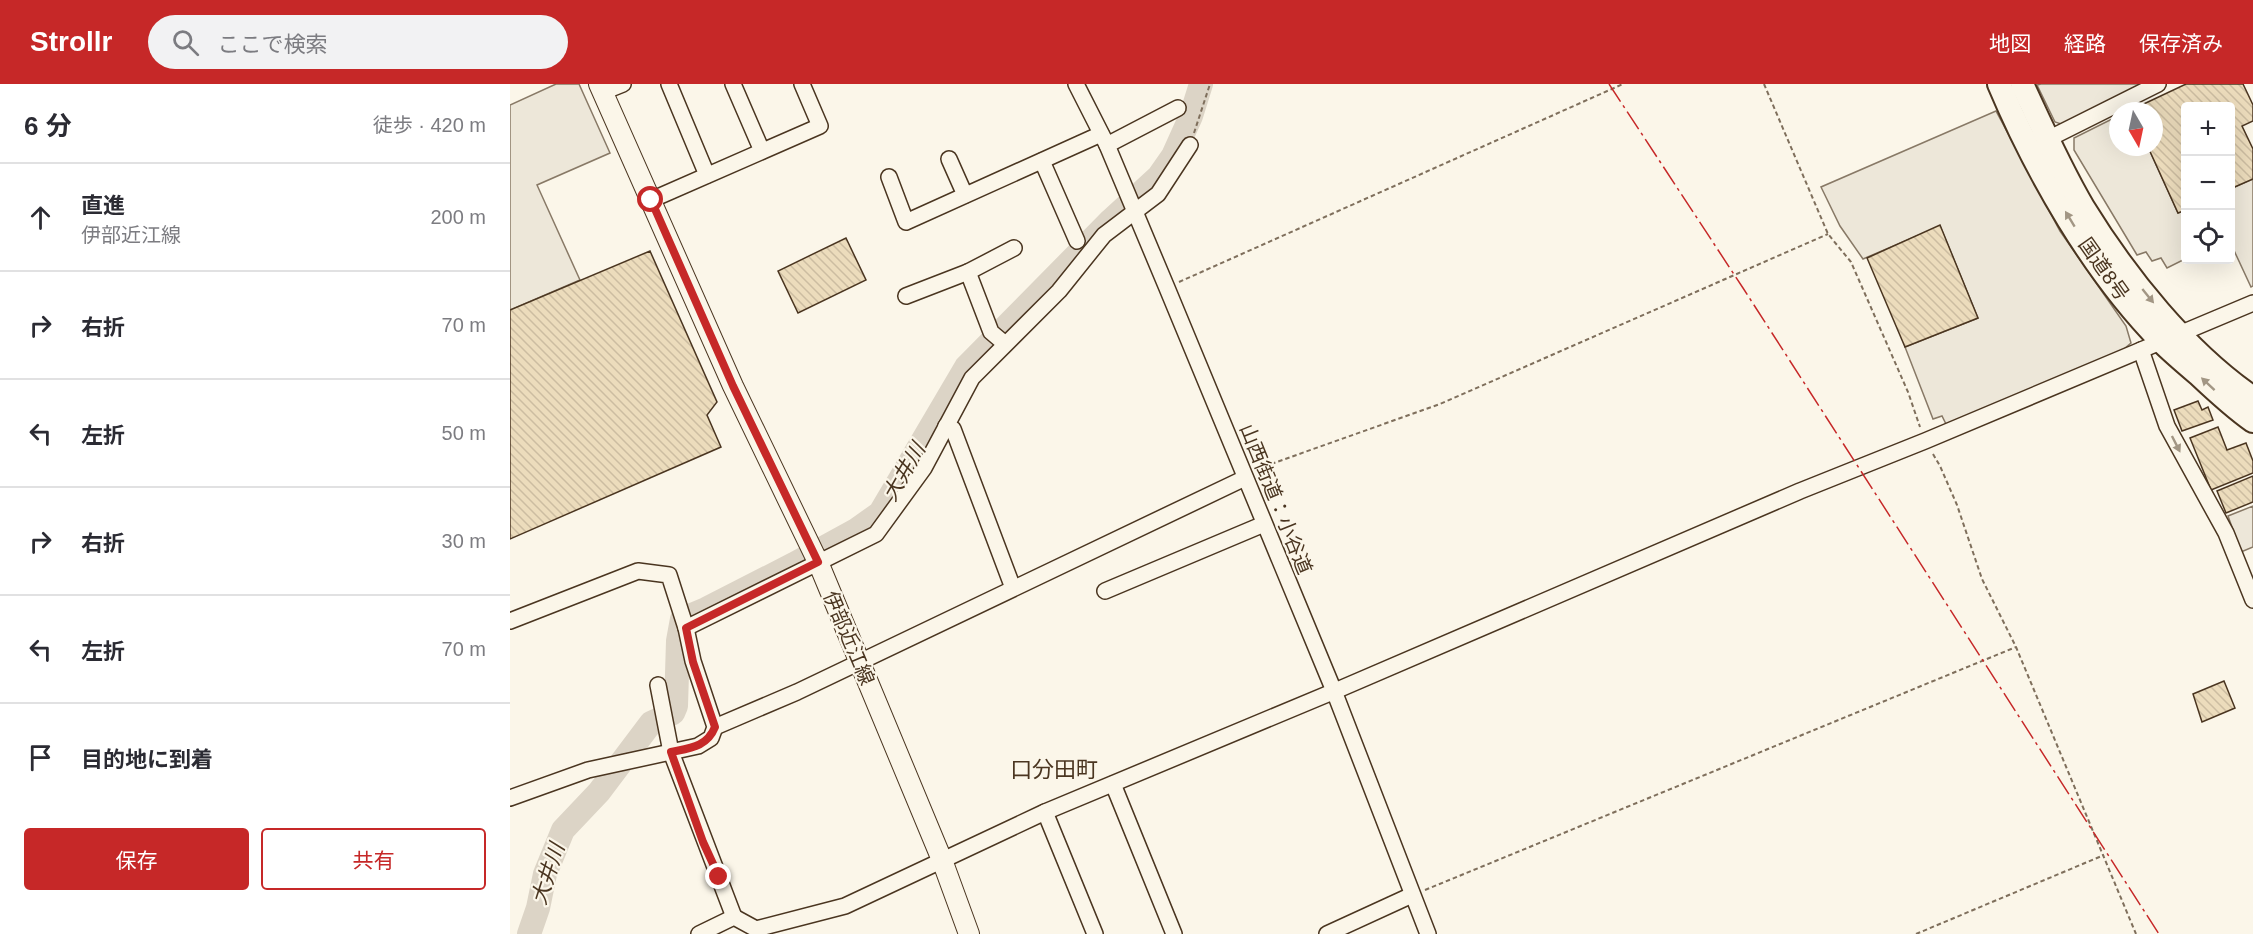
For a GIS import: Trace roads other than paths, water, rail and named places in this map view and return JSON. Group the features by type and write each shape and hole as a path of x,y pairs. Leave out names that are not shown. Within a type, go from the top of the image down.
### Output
{"highway":[{"name":"国道8号","path":"1999,84 2019,129 2076,230 2126,302 2160,342 2253,421"},
{"name":"国道8号","path":"2022,84 2083,207 2118,259 2160,342 2253,398"}],"main road":[{"name":"伊部近江線","path":"601,88 733,386 818,562 942,860 969,934"}],"street":[{"path":"601,88 622,84"},
{"path":"669,84 707,176"},
{"path":"733,84 762,151"},
{"path":"651,200 820,126 802,84"},
{"name":"山西街道：小谷道","path":"1076,84 1104,139 1334,691 1428,934"},
{"path":"2048,139 2158,84"},
{"path":"889,177 906,222 1042,160 1104,139 1178,108"},
{"path":"686,628 876,534 924,468 972,378 1004,343 1059,291 1104,235 1158,194 1190,145"},
{"path":"950,159 965,195"},
{"path":"1042,160 1077,241"},
{"path":"906,296 968,272 1014,248"},
{"path":"968,272 991,332 1004,343"},
{"path":"658,685 671,752 734,917 756,928 772,929 845,906 1045,812 1800,491 2253,303"},
{"path":"2160,342 2167,426 2226,534 2253,600"},
{"path":"946,426 953,429 1013,588"},
{"path":"715,727 797,693 1244,475"},
{"path":"1105,591 1264,524"},
{"path":"510,621 638,571 669,575 686,628 693,662 715,727 711,738 698,746 588,770 510,798"},
{"path":"1113,784 1174,934"},
{"path":"1045,812 1095,934"},
{"path":"1327,934 1412,895"},
{"path":"699,934 734,917"}],"waterway":[{"name":"大井川","path":"529,934 538,908 545,874 563,830 599,792 651,723 673,713 676,706 678,641 682,619 794,564 856,530 880,513 966,367 1111,220 1159,176 1173,156 1191,116 1201,84"}],"district":[{"name":"口分田町","path":"1054,769"}]}
